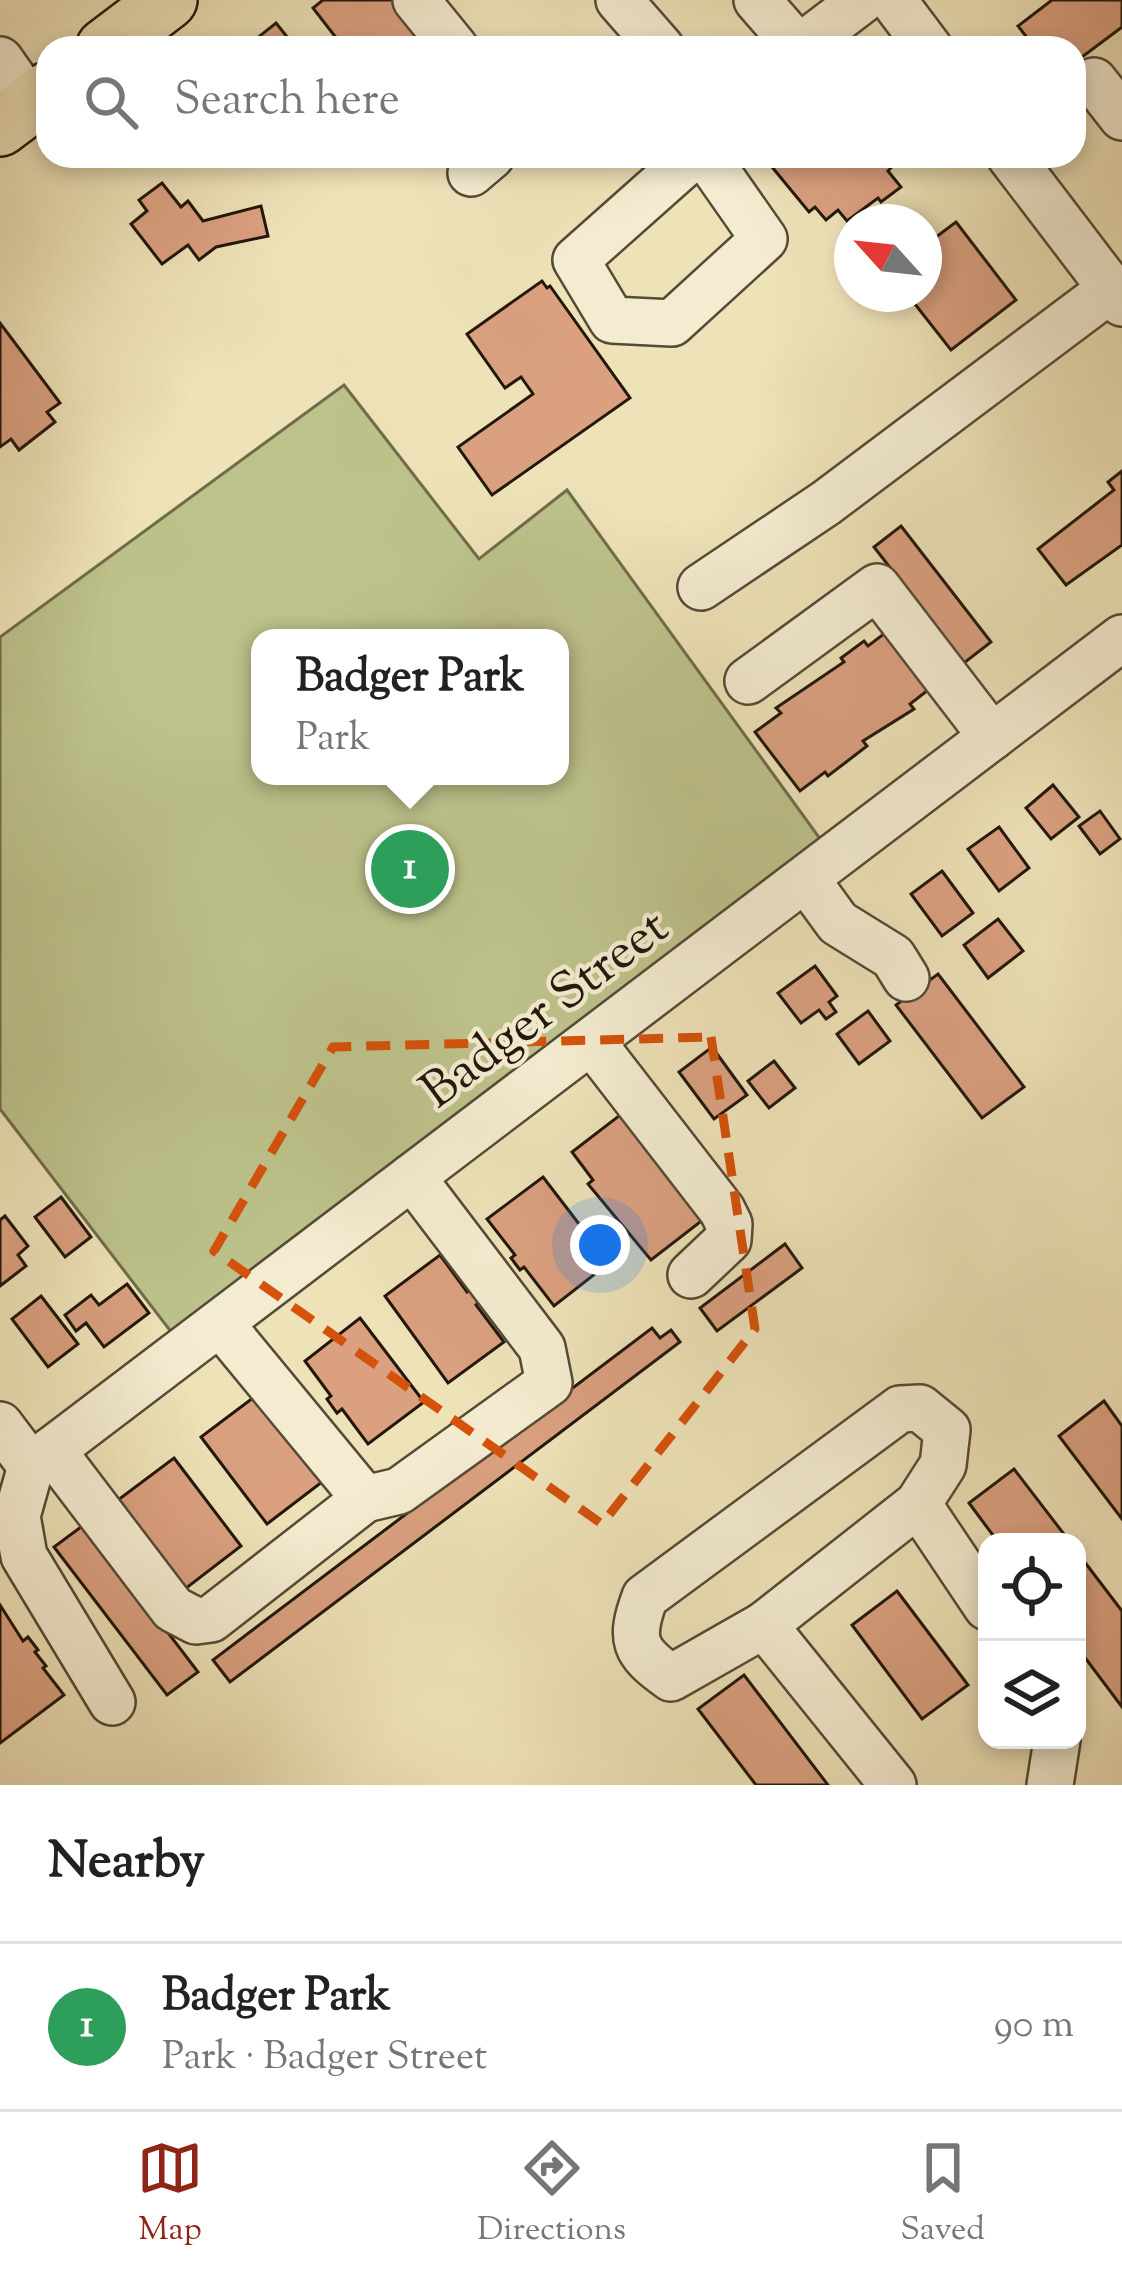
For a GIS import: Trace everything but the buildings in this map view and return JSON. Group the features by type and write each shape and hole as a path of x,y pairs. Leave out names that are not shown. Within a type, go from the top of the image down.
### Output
{"main road":[{"path":"120,36 167,0"}],"street":[{"path":"416,0 445,36"},
{"path":"619,0 651,36"},
{"path":"757,0 788,36"},
{"path":"815,36 862,0"},
{"path":"1094,81 1122,117"},
{"path":"680,168 576,260 612,320 671,323 764,239 714,168"},
{"path":"701,586 826,503 1112,274 1020,168"},
{"path":"748,682 877,587 992,736"},
{"name":"Badger Street","path":"42,1458 1122,638"},
{"path":"806,879 838,923 892,957 906,978"},
{"path":"592,1042 729,1224 728,1240 691,1275"},
{"path":"0,1425 42,1458 173,1609 196,1621 211,1619 365,1499 399,1491 549,1383 542,1348 412,1178"},
{"path":"220,1323 365,1499"},
{"path":"900,1408 920,1408 947,1430 943,1465 918,1504 764,1625 671,1678 643,1658 634,1628 646,1598 900,1408"},
{"path":"42,1458 17,1516 24,1556 112,1702"},
{"path":"918,1504 978,1593"},
{"path":"764,1625 893,1785"},
{"path":"1050,1785 1056,1749"}],"highlighted area":[{"path":"711,1037 755,1329 602,1524 214,1251 333,1047"}],"green space":[{"path":"344,385 479,559 567,490 834,858 185,1350 0,1109 0,637"}],"place":[{"name":"Badger Park","path":"410,869"}]}
